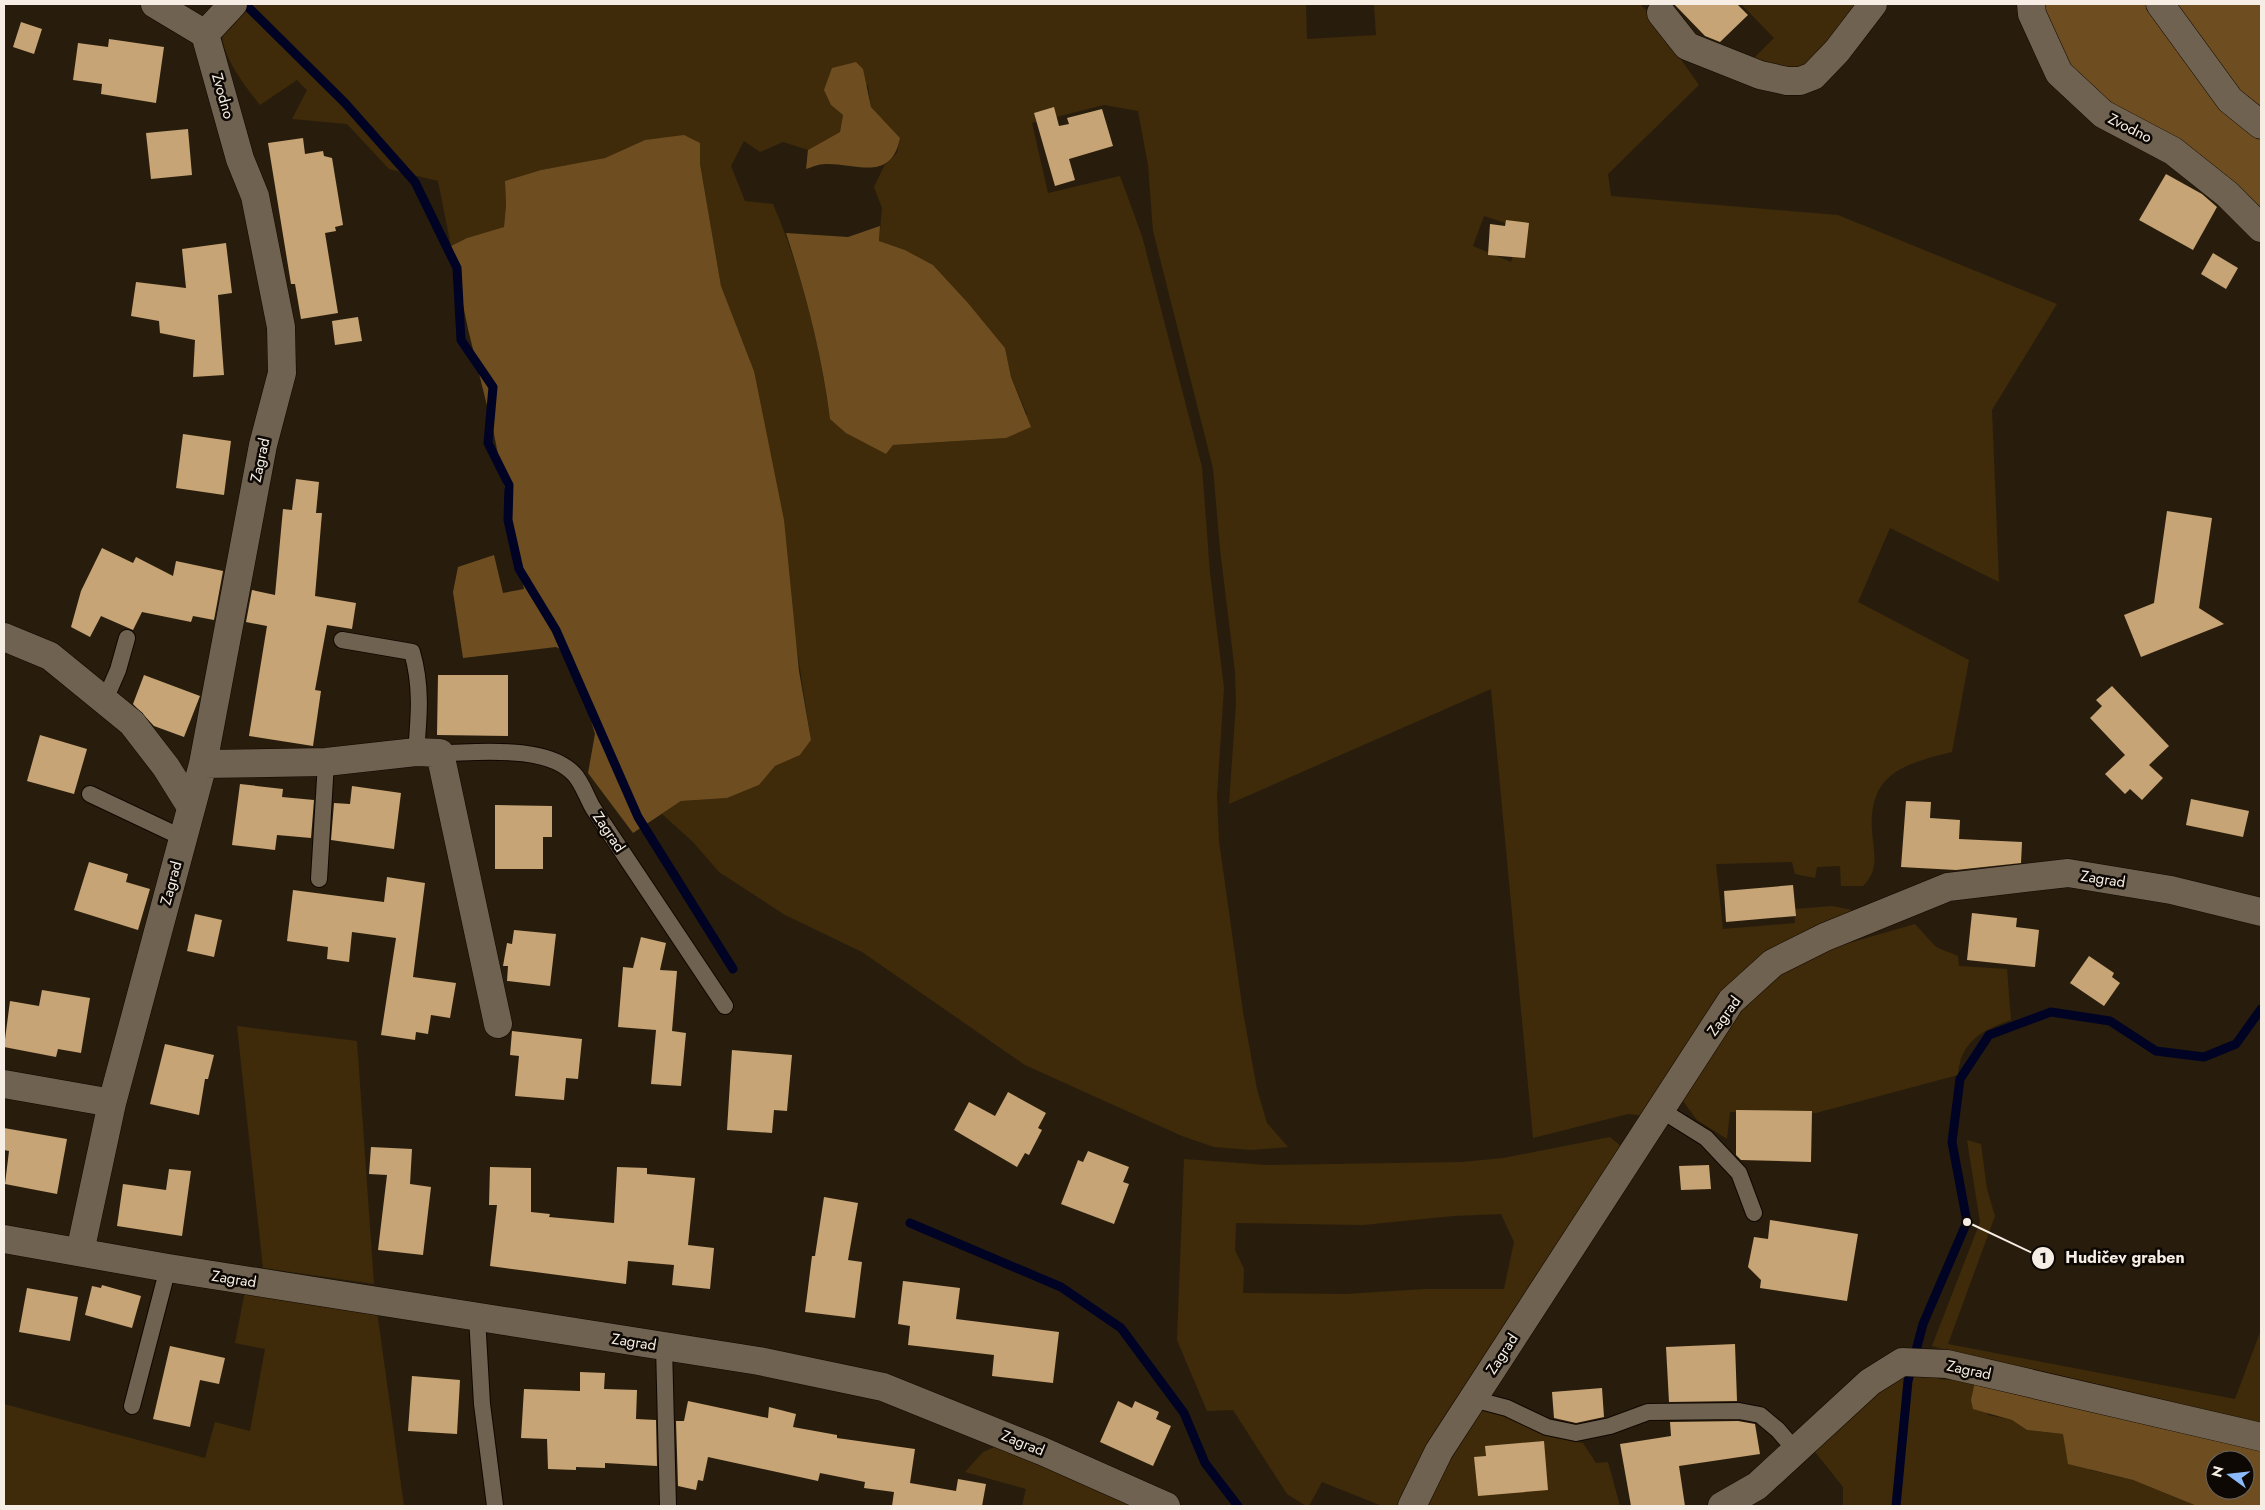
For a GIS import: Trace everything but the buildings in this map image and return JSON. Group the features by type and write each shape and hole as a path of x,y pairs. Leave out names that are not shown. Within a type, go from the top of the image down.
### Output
{"street":[{"path":"155,4 205,34 232,5"},
{"path":"1662,12 1687,46 1760,75 1787,81 1813,76 1837,51 1873,4"},
{"name":"Zvodno","path":"2031,4 2032,14 2059,73 2103,114 2173,151 2227,194 2261,228"},
{"path":"2160,4 2230,100 2261,125"},
{"name":"Zvodno","path":"205,34 240,159"},
{"name":"Zagrad","path":"80,1252 112,1103 203,764 263,445 282,372 282,328 255,196 240,159"},
{"path":"4,637 50,656 132,723 166,768 191,807"},
{"path":"428,752 498,1024"},
{"name":"Zagrad","path":"203,764 326,762 428,752"},
{"name":"Zagrad","path":"1412,1506 1439,1451 1731,1001 1772,963 1825,938 1948,887 2068,873 2171,890 2261,912"},
{"path":"4,1084 112,1103"},
{"name":"Zagrad","path":"4,1239 168,1268 759,1361 883,1387 1042,1451 1166,1506"},
{"name":"Zagrad","path":"1722,1506 1757,1486 1870,1382 1902,1362 1947,1364 2261,1437"}],"lane":[{"path":"105,700 118,670 127,638"},
{"path":"342,640 412,652 418,672 428,752"},
{"name":"Zagrad","path":"428,752 529,752 553,761 574,774 593,808 725,1006"},
{"path":"319,879 326,762"},
{"path":"90,794 183,838"},
{"path":"1661,1110 1706,1138 1739,1173 1754,1213"},
{"path":"132,1406 168,1268"},
{"path":"477,1317 482,1404 495,1506"},
{"path":"664,1346 668,1506"},
{"path":"1473,1399 1507,1408 1547,1427 1576,1433 1610,1426 1648,1412 1739,1411 1760,1415 1778,1430 1796,1450"}],"shaded area":[{"path":"249,4 1306,4 1307,39 1376,35 1374,4 1640,4 1662,27 1665,37 1699,85 1608,174 1611,196 1838,215 2057,304 1992,410 1999,582 1890,528 1858,602 1969,660 1952,752 1915,762 1901,769 1889,777 1880,788 1874,802 1872,819 1874,865 1871,876 1863,886 1841,886 1840,866 1817,867 1815,878 1795,874 1792,862 1716,864 1723,929 1795,923 1794,909 1832,906 1852,910 1849,917 1768,953 1646,1116 1628,1114 1533,1138 1491,689 1229,804 1236,704 1235,672 1220,549 1213,468 1153,231 1148,165 1138,111 1104,105 1032,123 1048,193 1120,176 1142,236 1202,467 1210,573 1224,688 1217,796 1219,841 1243,1012 1257,1089 1267,1123 1288,1147 1251,1150 1214,1147 1182,1136 1025,1065 862,952 785,915 719,872 693,842 662,814 681,801 727,798 759,785 775,766 800,755 811,740 754,371 721,286 700,164 700,143 645,140 605,158 541,170 505,181 506,205 504,227 467,238 451,246 438,181 389,169 347,124 292,119 307,90 297,80 260,105 237,73 224,46 222,37 236,16","holes":["868,85 871,107 900,138 897,153 884,166 874,187 882,208 879,241 905,250 933,265 968,303 1005,348 1011,377 1027,414 1006,438 893,445 886,454 830,419 809,309 793,256 773,204 745,201 731,166 744,141 760,152 783,142 808,150 840,132 843,115 831,105","1484,216 1521,228 1511,262 1473,246"]},
{"path":"1741,4 1864,4 1801,71 1749,63 1774,38"},
{"path":"2042,4 2150,4 2236,118 2261,138 2261,216 2124,118 2067,68"},
{"path":"2172,4 2261,4 2261,112 2244,98"},
{"path":"856,62 863,69 871,107 900,138 896,152 889,161 881,166 871,168 825,164 806,169 808,150 840,132 843,115 831,105 824,90 832,68"},
{"path":"684,135 700,143 700,164 721,286 754,371 784,520 799,671 811,740 800,755 775,766 759,785 727,798 681,801 633,833 588,773 595,734 572,655 556,647 463,658 453,592 458,567 494,555 503,593 524,589 494,434 468,329 451,246 467,238 504,227 506,205 505,181 541,170 605,158 645,140"},
{"path":"880,226 879,241 905,250 933,265 968,303 1005,348 1011,377 1031,427 1006,438 893,445 886,454 846,433 830,419 823,372 812,325 786,233 848,237"},
{"path":"1915,924 1936,947 1958,956 1959,966 2007,969 2011,1020 1991,1028 1974,1039 1963,1054 1958,1075 1816,1113 1730,1112 1727,1139 1697,1120 1683,1101 1743,1006 1792,965 1828,949"},
{"path":"237,1026 357,1041 374,1284 263,1268"},
{"path":"1610,1137 1622,1147 1399,1506 1382,1506 1322,1482 1309,1506 1306,1506 1287,1494 1233,1410 1207,1411 1177,1340 1184,1159 1266,1165 1462,1162 1503,1158","holes":["1501,1214 1514,1242 1504,1289 1424,1289 1346,1294 1243,1293 1244,1269 1235,1250 1236,1223 1363,1225 1453,1216"]},
{"path":"1967,1140 1981,1144 1987,1189 1995,1216 1948,1344 2235,1399 2261,1330 2261,1426 1983,1361 1932,1346 1980,1222"},
{"path":"245,1291 377,1311 404,1506 4,1506 4,1404 205,1458 215,1422 250,1431 265,1349 235,1343"},
{"path":"1938,1370 1939,1379 1950,1380 1951,1375 1976,1377 1988,1415 2012,1420 2027,1430 2064,1434 2090,1470 2133,1480 2197,1506 1843,1506 1843,1487 1812,1448 1846,1412 1904,1374"},
{"path":"1976,1377 2261,1444 2261,1506 2197,1506 2133,1480 2068,1464 2063,1434 2027,1430 2012,1420 1973,1409 1971,1400"},
{"path":"1479,1410 1498,1410 1520,1416 1556,1438 1583,1443 1596,1463 1608,1462 1620,1506 1424,1506"},
{"path":"999,1445 1135,1506 1022,1506 1026,1489 965,1472 983,1452"}],"waterway":[{"path":"245,4 345,103 415,182 457,268 461,340 493,387 488,443 509,485 508,520 519,569 556,630 638,817 733,969"},
{"path":"1896,1506 1908,1381 1923,1324 1967,1222 1952,1142 1960,1079 1989,1035 2051,1012 2110,1021 2156,1051 2204,1057 2236,1044 2261,1009"},
{"path":"910,1223 1061,1287 1121,1328 1184,1413 1205,1463 1238,1506"}],"place":[{"name":"Hudičev graben","path":"1967,1222"}]}
